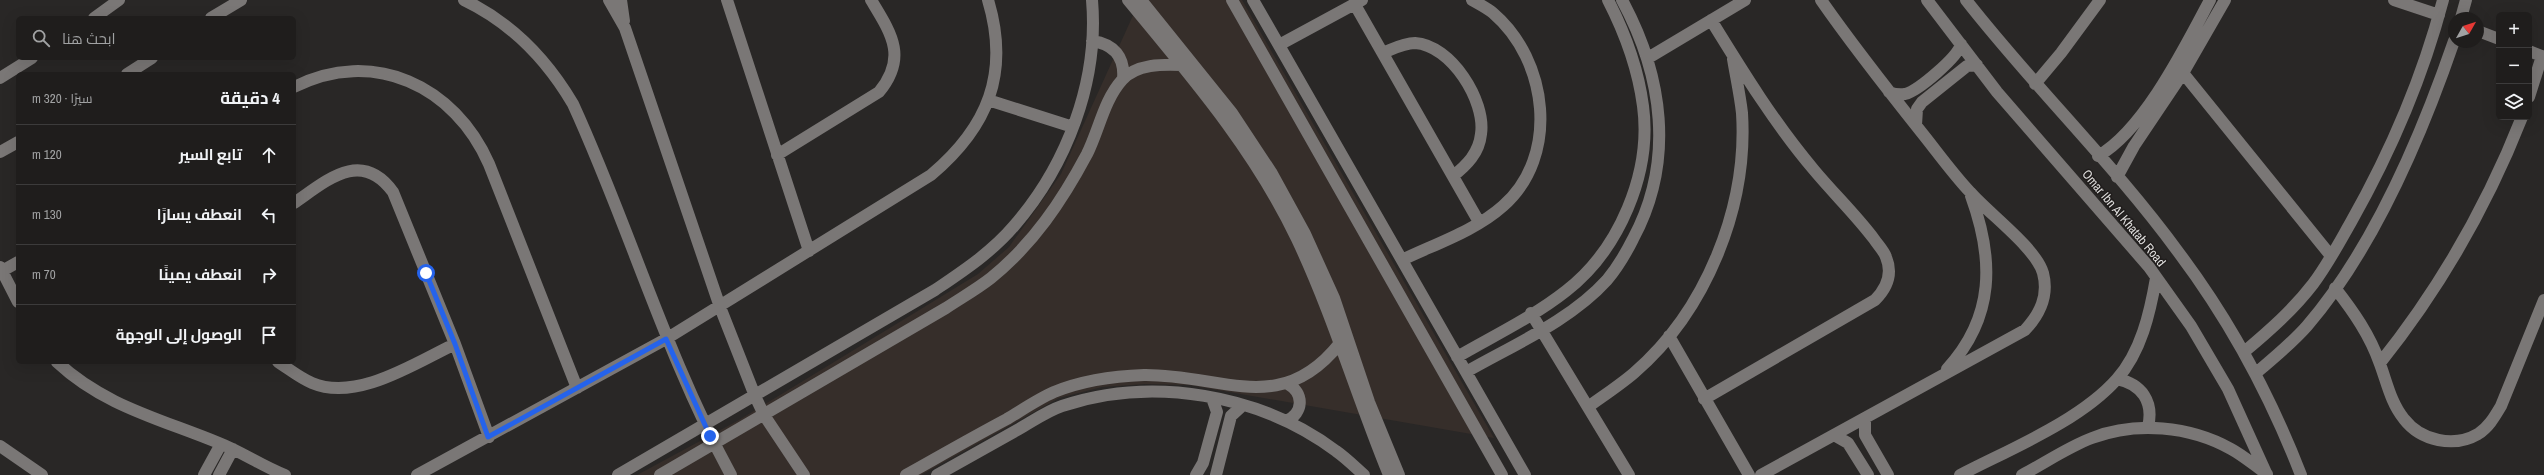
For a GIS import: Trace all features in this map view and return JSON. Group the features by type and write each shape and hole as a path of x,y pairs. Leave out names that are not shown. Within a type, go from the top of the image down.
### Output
{"street":[{"path":"97,16 119,0"},
{"path":"214,16 241,0"},
{"path":"464,0 500,21 522,38 558,78 585,130 666,339 714,445 731,475"},
{"path":"609,0 625,28"},
{"path":"621,0 625,28 720,307 764,415 804,475"},
{"path":"727,0 809,251"},
{"path":"777,155 879,92 886,84 894,63 895,48 892,34 871,0"},
{"path":"417,475 666,339 720,307 931,175 964,145 982,116 988,100 994,74 996,35 988,0"},
{"path":"618,475 705,426 934,290 977,262 1014,227 1045,186 1069,140 1085,92 1092,41 1092,0"},
{"path":"1128,0 1182,65 1224,119 1263,177 1296,238 1325,301 1360,404 1389,475"},
{"path":"1141,0 1232,113 1271,172 1305,234 1334,298 1369,402 1399,475"},
{"path":"1232,0 1502,475"},
{"path":"1253,0 1525,475"},
{"path":"1402,260 1479,222 1503,206 1522,185 1535,159 1541,131 1540,102 1534,74 1517,41 1493,12 1472,0"},
{"path":"1457,357 1566,291 1596,262 1619,227 1635,189 1643,148 1643,107 1635,66 1621,26 1608,0"},
{"path":"1466,372 1575,309 1607,280 1628,249 1646,216 1656,178 1660,138 1657,98 1648,58 1622,0"},
{"path":"1648,58 1745,0"},
{"path":"1761,475 2025,330 2036,318 2043,304 2045,288 2044,277 2035,258 1969,192 1889,92 1821,0"},
{"name":"Omar Ibn Al Khatab Road","path":"1927,0 1997,92 2120,233 2156,278 2191,326 2228,389 2267,474"},
{"name":"Omar Ibn Al Khatab Road","path":"1966,0 2035,84 2117,177 2178,252 2204,287 2256,373 2286,435 2301,475"},
{"path":"2035,84 2061,53 2100,0"},
{"path":"2098,156 2124,138 2134,125 2173,66 2210,0"},
{"path":"2117,177 2134,146 2183,74 2225,0"},
{"path":"2394,0 2439,15"},
{"path":"2244,352 2292,309 2331,256 2364,198 2393,137 2439,15 2443,0"},
{"path":"2463,12 2466,0"},
{"path":"1279,45 1358,2 1383,53 1479,222"},
{"path":"1704,399 1875,300 1884,292 1889,280 1889,268 1886,255 1865,228 1814,170 1772,116 1711,20"},
{"path":"2484,33 2496,38"},
{"path":"1092,41 1106,44 1117,53 1122,61 1123,79"},
{"path":"1383,53 1398,46 1414,43 1428,46 1445,56 1468,83 1475,99 1482,134 1467,165 1453,176"},
{"path":"1889,92 1901,94 1913,90 1953,58 1961,44"},
{"path":"2256,373 2306,327 2335,288 2382,211 2413,148 2451,48"},
{"path":"2532,52 2543,56 2532,88"},
{"path":"1588,407 1635,373 1669,336 1706,282 1728,228 1740,171 1742,113 1733,55"},
{"path":"0,78 29,60"},
{"path":"130,72 149,60"},
{"path":"660,475 714,445 946,308 997,272 1031,240 1065,195 1091,146 1110,98 1123,79 1142,68 1163,64 1182,65"},
{"path":"1916,125 1917,109 1922,102 1967,66 1977,65"},
{"path":"296,86 308,80 337,73 359,72 384,74 407,80 430,91 450,105 480,144 489,164 576,388"},
{"path":"2183,74 2331,256"},
{"path":"988,100 1073,127"},
{"path":"2380,363 2419,312 2457,253 2497,177 2521,120"},
{"path":"0,152 16,143"},
{"path":"296,202 330,178 349,170 370,172 387,183 393,192 455,344 488,437"},
{"path":"1938,378 1958,357 1973,332 1983,305 1988,276 1986,248 1969,192"},
{"path":"16,263 1,269 16,298"},
{"path":"1960,475 2077,414 2117,379 2139,341 2149,314 2156,278"},
{"path":"2335,288 2368,336 2380,363 2393,403 2405,420 2421,434 2441,441 2463,440 2479,433 2492,421 2502,406 2544,300"},
{"path":"1531,313 1629,475"},
{"path":"1669,336 1749,475"},
{"path":"906,475 1055,392 1098,380 1143,375 1188,377 1233,386 1265,388 1288,384 1309,374 1327,360 1340,343"},
{"path":"281,364 312,383 331,388 350,389 369,384 455,344"},
{"path":"58,364 72,377 108,400 233,449 285,475"},
{"path":"2117,379 2138,387 2145,395 2150,411 2148,427"},
{"path":"1286,421 1296,414 1300,403 1297,391 1288,384"},
{"path":"937,475 1061,406 1102,396 1146,391 1189,394 1212,398 1243,405 1286,421 1336,451 1364,475"},
{"path":"1196,475 1203,463 1217,412 1212,398"},
{"path":"1216,475 1231,416 1243,405"},
{"path":"1865,418 1865,435 1888,475"},
{"path":"2022,475 2091,438 2117,430 2148,427 2191,433 2231,449 2267,474"},
{"path":"1834,435 1848,443 1868,475"},
{"path":"204,475 221,444"},
{"path":"0,446 39,474"},
{"path":"219,475 233,449"}],"shaded area":[{"path":"1140,0 1242,0 1494,438 1189,385 1145,384 1102,387 1059,398 921,475 637,475 739,420 978,274 1009,247 1061,174"}],"route":[{"path":"426,273 455,344 488,437 666,339 710,436"}]}
